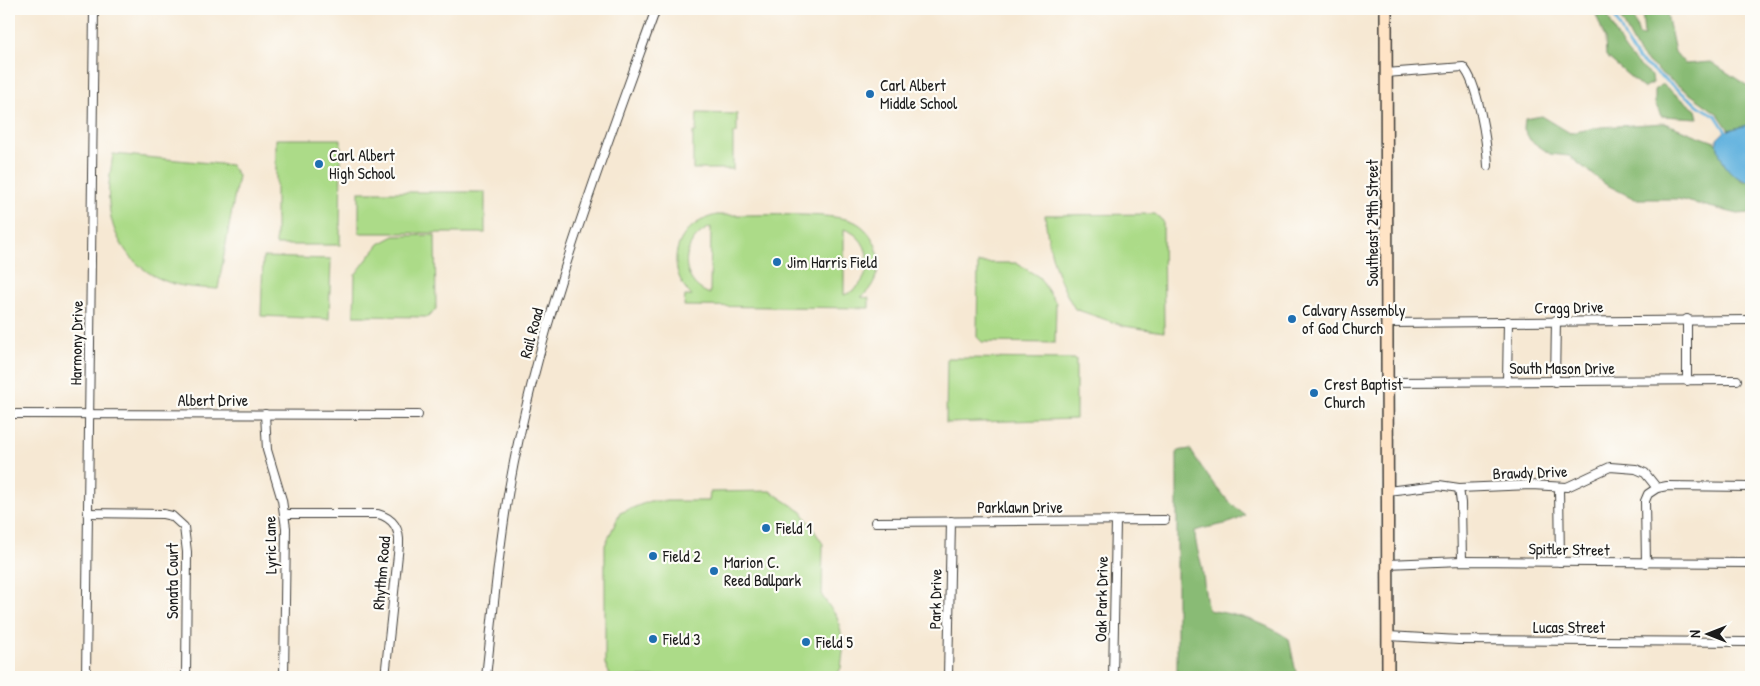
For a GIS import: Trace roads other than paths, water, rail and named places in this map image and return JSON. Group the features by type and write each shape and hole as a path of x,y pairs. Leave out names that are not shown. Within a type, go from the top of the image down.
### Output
{"main road":[{"name":"Southeast 29th Street","path":"1386,9 1388,677"}],"street":[{"name":"Harmony Drive","path":"86,677 94,9"},
{"name":"Rail Road","path":"486,677 509,488 540,349 563,270 656,9"},
{"path":"1386,73 1463,67 1470,74 1476,91 1488,166"},
{"path":"1687,319 1688,380"},
{"path":"1555,382 1556,320"},
{"name":"Cragg Drive","path":"1388,323 1556,320 1751,320"},
{"path":"1507,382 1508,321"},
{"name":"South Mason Drive","path":"1387,382 1738,380"},
{"name":"Albert Drive","path":"9,414 418,415"},
{"name":"Lyric Lane","path":"265,414 266,450 284,514 284,677"},
{"name":"Brawdy Drive","path":"1387,491 1439,485 1459,488 1531,485 1558,487 1577,484 1610,467 1621,467 1645,473 1657,488"},
{"path":"1646,563 1645,501 1648,494 1657,488 1667,486 1751,487"},
{"path":"1558,487 1560,562"},
{"path":"1459,488 1462,561"},
{"name":"Sonata Court","path":"88,513 163,514 172,516 184,527 187,552 186,677"},
{"name":"Rhythm Road","path":"284,514 378,514 389,520 398,529 399,545 385,677"},
{"name":"Parklawn Drive","path":"876,522 1165,520"},
{"name":"Park Drive","path":"948,677 951,521"},
{"name":"Oak Park Drive","path":"1112,677 1116,521"},
{"name":"Spitler Street","path":"1387,564 1462,561 1751,563"},
{"name":"Lucas Street","path":"1388,636 1459,640 1751,642"}],"water":[{"path":"1751,124 1751,181 1737,177 1726,167 1722,161 1717,139 1725,131"}],"waterway":[{"path":"1611,9 1627,42 1638,59 1699,106 1716,116 1727,133"}],"place":[{"name":"Carl Albert Middle School","path":"870,94"},
{"name":"Carl Albert High School","path":"319,164"},
{"name":"Jim Harris Field","path":"777,262"},
{"name":"Calvary Assembly of God Church","path":"1292,319"},
{"name":"Crest Baptist Church","path":"1314,393"},
{"name":"Field 1","path":"766,528"},
{"name":"Field 2","path":"653,556"},
{"name":"Marion C. Reed Ballpark","path":"714,571"},
{"name":"Field 3","path":"653,639"},
{"name":"Field 5","path":"806,642"}]}
